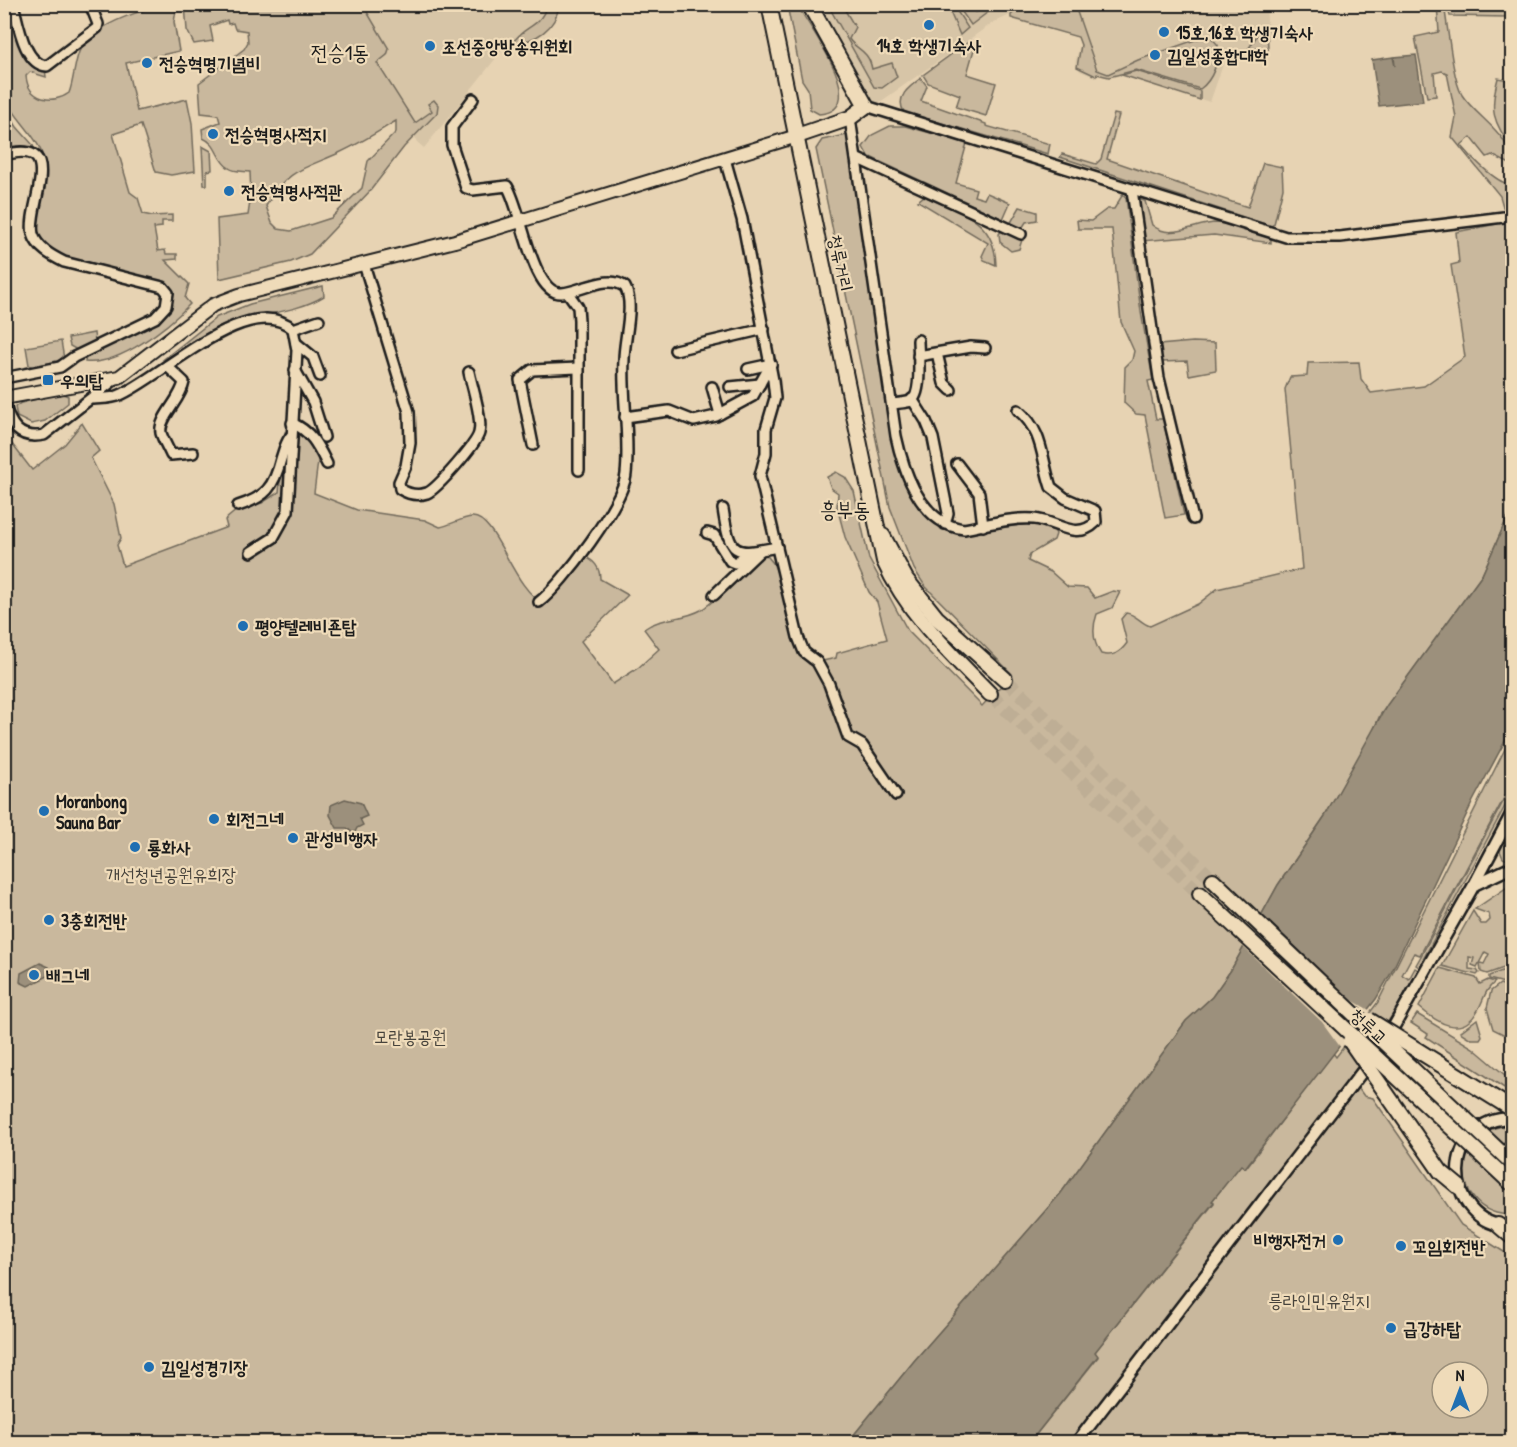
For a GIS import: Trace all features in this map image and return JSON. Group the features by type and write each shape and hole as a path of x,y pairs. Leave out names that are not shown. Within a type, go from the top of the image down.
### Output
{"main road":[{"name":"청류거리","path":"769,4 884,561 896,586 927,628 990,694"},
{"path":"4,400 119,377 213,305 239,295 521,221 850,118 866,106 809,4"},
{"name":"청류거리","path":"878,529 919,597 937,618 1005,679"},
{"name":"청류교","path":"1213,880 1512,1163"},
{"name":"청류교","path":"1200,894 1512,1184"},
{"path":"1335,996 1512,1109"},
{"path":"1324,1009 1441,1172 1459,1187"},
{"path":"1498,1225 1512,1237"}],"street":[{"path":"13,4 27,49 34,61 47,66 97,28 98,24 90,4"},
{"path":"472,99 452,127 452,145 462,182 472,190 507,186 521,221 533,263 550,291 555,294 568,293 614,282 620,283 629,294 623,376 627,451 625,483 581,557 539,602"},
{"path":"866,106 1286,237 1340,237 1512,216"},
{"path":"850,118 900,455 927,510 945,524 964,530 1035,519 1080,531 1096,522 1093,508 1065,498 1051,487 1044,452 1036,429 1018,410"},
{"path":"4,155 21,152 31,154 38,159 41,167 40,182 32,224 38,244 50,255 63,262 163,287 168,298 166,306 155,318 74,357 60,367 4,378"},
{"path":"856,158 1021,234"},
{"path":"725,159 742,219 771,364 775,398 766,429 766,453 760,476 798,637 804,652 817,662 829,684 848,737 862,745 896,795"},
{"path":"1132,190 1159,378 1192,519"},
{"path":"364,264 409,412 410,443 406,466 399,482 400,489 418,495 429,492 439,484 477,440 480,426 469,372"},
{"path":"568,293 578,307 579,470"},
{"path":"93,399 119,396 204,341 246,324 277,318 293,329 296,342 288,511 273,538 251,552"},
{"path":"293,329 319,320"},
{"path":"675,350 764,329"},
{"path":"892,404 912,399 919,386 918,340"},
{"path":"296,342 313,357 320,376"},
{"path":"918,356 971,347 985,348"},
{"path":"938,353 944,383 951,390"},
{"path":"748,369 771,364"},
{"path":"625,417 669,411 694,421 720,414 753,396 771,364"},
{"path":"167,366 183,382 173,408 161,424 161,433 171,455 193,453"},
{"path":"533,445 520,380 532,370 578,368"},
{"path":"295,370 313,402 324,437"},
{"path":"4,400 12,424 31,437 44,435 119,377"},
{"path":"730,387 760,384"},
{"path":"712,387 720,414"},
{"path":"912,399 933,438 948,513 945,524"},
{"path":"292,423 303,428 314,439 327,464"},
{"path":"238,506 265,493 274,482 285,443 292,435"},
{"path":"957,464 979,493 984,526"},
{"path":"723,509 730,543 739,552 749,553 777,546"},
{"path":"707,532 714,535 730,561 742,560 749,553"},
{"path":"714,595 761,550"},
{"path":"1077,1443 1385,1042 1512,813"},
{"path":"1474,885 1512,867"},
{"path":"1512,1118 1491,1122 1478,1130 1467,1142 1458,1164 1459,1187 1473,1211 1498,1225 1512,1227"}],"shaded area":[{"path":"555,4 540,33 508,43 424,148 417,142 374,62 360,5"},
{"name":"김일성종합대학","path":"820,5 1266,5 1269,51 1248,49 1246,56 1233,53 1230,61 1225,59 1210,102 1118,74 1110,78 1098,75 1097,78 1080,71 1075,63 1080,45 1077,37 1013,20 1010,15 991,24 873,107"},
{"path":"1416,55 1423,101 1379,106 1372,60 1393,57 1395,66 1394,57"},
{"path":"1512,507 1512,728 1473,801 1391,973 1376,999 1245,1168 1241,1165 1212,1201 1214,1202 1095,1352 1098,1356 1030,1442 848,1442 914,1361 1061,1193 1186,1021 1212,997 1231,970 1278,885 1325,816 1387,705 1482,575"},
{"path":"345,799 361,803 367,816 360,819 363,825 357,828 354,834 347,828 337,828 330,815 331,805"},
{"path":"40,963 49,967 48,976 28,986 20,982 21,973"}],"green space":[{"path":"4,5 8,5 27,59 45,68 46,77 30,72 26,76 31,90 42,98 56,99 69,93 79,52 88,39 124,17 153,8 177,5 174,22 179,51 126,63 137,111 187,99 192,123 195,171 171,175 156,172 141,125 113,134 130,192 138,198 143,214 172,215 172,221 162,221 162,227 154,228 158,251 165,250 166,254 177,254 177,259 165,260 189,284 185,298 190,304 156,334 113,358 98,362 85,362 86,356 158,321 170,291 117,276 76,261 58,253 44,243 36,232 44,169 43,159 33,137 13,111 5,96"},
{"path":"185,5 363,5 389,49 387,55 377,63 415,123 432,111 428,104 434,100 438,105 437,113 404,147 370,191 310,254 291,262 219,279 217,219 248,215 251,195 250,172 229,168 212,144 203,138 202,129 220,122 218,115 201,113 199,83 244,49 248,42 247,31 235,29 233,23 228,24 227,20 210,26 213,41 194,44 187,30","holes":["396,121 396,132 368,161 362,188 331,218 291,231 278,229 272,223 266,206 289,177 354,146"]},
{"path":"547,5 559,5 554,21 549,27 537,37 512,44 521,33 540,19"},
{"path":"787,5 797,5 833,67 839,84 840,99 834,109 819,114 810,109 808,89 802,80"},
{"path":"828,5 842,5 855,27 849,39 868,57 872,69 892,63 897,77 882,88 874,87"},
{"path":"947,5 953,5 968,28 960,35"},
{"path":"957,5 968,5 976,12 988,6 992,9 971,25"},
{"path":"1437,5 1444,5 1453,64 1462,95 1507,145 1512,165 1492,155 1487,157 1471,137 1461,145 1476,162 1497,179 1509,184 1512,181 1512,205 1509,211 1504,210 1500,196 1452,137 1456,117 1447,73 1442,71 1434,73 1436,96 1427,97 1415,37 1439,32"},
{"path":"1447,5 1512,5 1512,11 1508,11 1507,17 1450,16"},
{"path":"1029,6 1055,10 1075,6 1097,70 1108,74 1138,60 1209,35 1218,45 1214,70 1200,89 1136,70 1109,77 1097,74 1096,76 1077,67 1081,45 1078,37 1011,18 1019,7"},
{"path":"1263,26 1267,26 1268,50 1249,48"},
{"path":"971,40 975,46 967,74 996,83 986,116 956,107 960,95 928,83 923,75"},
{"path":"1136,71 1200,91 1200,100 1122,75"},
{"path":"921,78 927,86 921,101 986,124 986,126 1050,144 1048,154 904,112 902,97"},
{"path":"1498,78 1509,80 1512,149 1494,115"},
{"path":"4,107 34,149 22,146 5,152"},
{"path":"1114,114 1119,115 1107,159 1232,202 1248,207 1263,163 1282,167 1283,188 1274,224 1271,226 1060,157 1062,154 1096,164 1101,159"},
{"path":"890,126 905,126 967,143 956,183 976,189 974,196 984,199 987,193 1010,203 1003,219 868,156 863,147 872,135"},
{"name":"모란봉공원","path":"847,135 878,331 908,484 919,507 951,531 987,530 1034,523 1052,527 1056,534 1054,540 1030,554 1028,561 1051,572 1068,587 1087,588 1095,598 1113,591 1120,592 1112,608 1097,614 1095,619 1095,640 1101,654 1105,655 1116,653 1127,643 1121,619 1126,613 1150,626 1198,604 1217,589 1302,569 1285,389 1290,377 1307,376 1308,363 1359,362 1361,379 1371,393 1424,386 1465,357 1451,265 1459,263 1456,232 1512,221 1512,507 1482,575 1380,715 1370,738 1325,816 1278,885 1231,970 1212,997 1186,1021 1061,1193 914,1361 848,1442 5,1442 5,435 32,470 65,444 82,423 99,451 91,458 114,504 121,538 117,545 123,566 227,527 225,520 238,509 262,503 279,492 285,432 294,433 300,428 319,453 314,493 357,510 425,520 440,527 472,517 481,520 498,541 523,584 533,596 544,603 583,557 593,562 598,568 600,579 628,595 581,641 613,684 638,668 659,649 644,629 657,622 687,616 701,610 725,591 764,552 773,563 778,575 801,655 809,664 836,658 837,653 887,639 877,602 869,592 845,537 837,507 838,493 831,488 827,477 836,472 845,477 854,491 869,559 908,631 982,706 1012,674 925,586 914,569 890,507 816,149 822,140"},
{"path":"202,146 211,151 212,170 207,171 207,185 204,185"},
{"path":"1123,194 1126,198 1141,312 1153,380 1148,381 1156,419 1163,419 1184,515 1165,518 1145,415 1136,414 1124,403 1125,367 1132,360 1134,351 1121,322 1112,229 1078,229 1077,220 1091,221 1107,209 1114,209"},
{"path":"924,196 962,213 982,227 994,249 996,265 984,260 982,256 988,243 918,201"},
{"path":"1138,199 1145,201 1152,225 1159,230 1175,231 1216,223 1271,238 1271,243 1214,235 1141,241"},
{"path":"1020,207 1037,212 1037,220 1026,222 1021,230 1010,224"},
{"path":"1002,230 1022,240 1019,249 1011,251 1000,242 999,234"},
{"path":"323,286 324,296 313,302 220,326 177,354 164,359 217,317 250,304"},
{"path":"94,333 95,342 77,350 70,346 68,338"},
{"path":"61,341 64,359 33,367 29,365 26,347"},
{"path":"1215,343 1216,370 1189,375 1187,361 1162,362 1159,345"},
{"path":"61,393 68,396 68,403 45,421 31,424 17,417 15,407 21,403"},
{"name":"릉라인민유원지","path":"1512,735 1512,783 1420,955 1414,953 1402,975 1409,979 1415,968 1418,970 1378,1038 1350,1077 1364,1096 1373,1098 1461,1225 1512,1257 1512,1442 1030,1442 1098,1357 1095,1352 1214,1203 1212,1201 1241,1164 1246,1168 1333,1053 1336,1057 1378,1002"},
{"path":"1512,785 1512,793 1419,967 1416,965"},
{"path":"1512,826 1512,862 1503,858 1500,851"},
{"path":"1512,884 1512,965 1487,974 1481,972 1480,963 1484,964 1489,954 1485,952 1477,967 1472,965 1474,958 1469,957 1469,969 1477,970 1479,973 1477,975 1442,966 1473,911 1481,924 1486,924 1490,920 1489,914 1475,909"},
{"path":"1512,967 1512,985 1489,979 1489,976"},
{"path":"1440,968 1476,978 1480,984 1488,980 1495,982 1487,991 1472,1019 1465,1024 1457,1026 1441,1023 1419,1007"},
{"path":"1500,984 1512,988 1512,1027 1509,1037 1493,1029 1487,1008 1491,991"},
{"path":"1417,1014 1473,1048 1512,1081 1512,1093 1426,1037 1428,1034 1411,1023"},
{"path":"1477,1019 1482,1036 1480,1039 1471,1039 1460,1032"},
{"path":"1512,1126 1512,1215 1491,1211 1476,1201 1467,1186 1464,1170 1468,1153 1477,1139 1492,1129"}],"pier":[{"path":"1259,914 1352,1000 1371,1011 1341,1048 1322,1022 1241,945"}],"tunnel":[{"path":"1005,679 1213,880"},
{"path":"990,694 1200,894"}],"place":[{"name":"14호 학생기숙사","path":"929,25"},
{"name":"15호,16호 학생기숙사","path":"1164,32"},
{"name":"조선중앙방송위원회","path":"430,46"},
{"name":"김일성종합대학","path":"1155,55"},
{"name":"전승혁명기념비","path":"147,63"},
{"name":"전승혁명사적지","path":"213,134"},
{"name":"전승혁명사적관","path":"229,191"},
{"name":"우의탑","path":"48,380"},
{"name":"평양텔레비죤탑","path":"243,626"},
{"name":"Moranbong Sauna Bar","path":"44,811"},
{"name":"회전그네","path":"214,819"},
{"name":"관성비행자","path":"293,838"},
{"name":"룡화사","path":"135,847"},
{"name":"3충회전반","path":"49,920"},
{"name":"배그네","path":"34,975"},
{"name":"비행자전거","path":"1338,1240"},
{"name":"꼬임회전반","path":"1401,1246"},
{"name":"급강하탑","path":"1391,1328"},
{"name":"김일성경기장","path":"149,1367"}],"district":[{"name":"전승1동","path":"340,52"},
{"name":"흥부동","path":"845,509"}],"park label":[{"name":"개선청년공원유희장","path":"171,874"}]}
